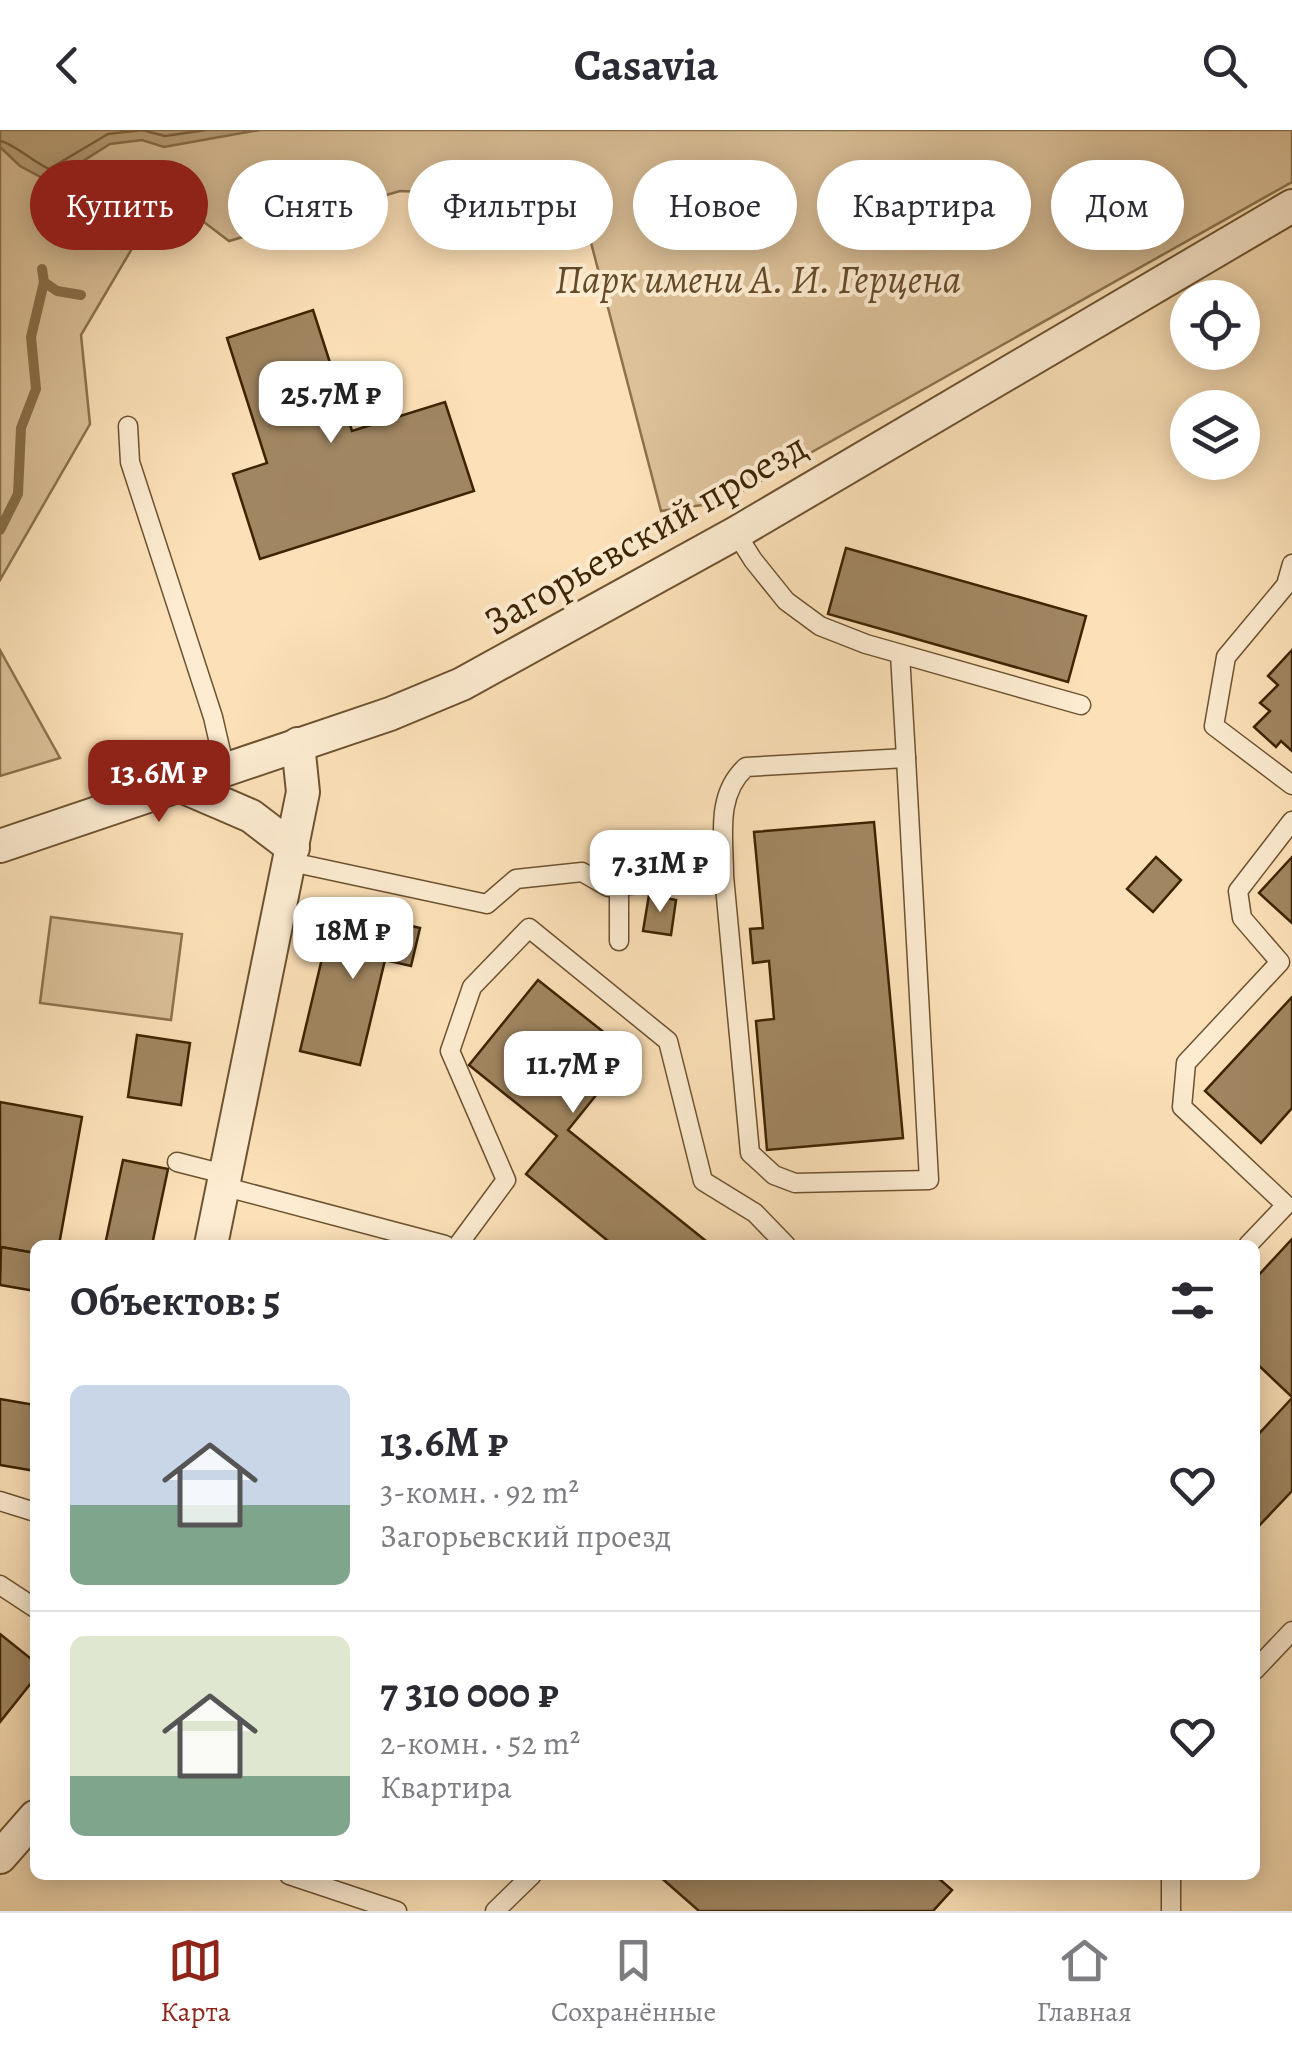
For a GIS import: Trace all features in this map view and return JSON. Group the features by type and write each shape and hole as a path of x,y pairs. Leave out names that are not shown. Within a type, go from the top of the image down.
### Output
{"street":[{"name":"Загорьевский проезд","path":"0,846 390,714 462,684 736,532 1292,206"},
{"path":"212,1240 303,792 298,744"},
{"path":"179,785 250,816 292,855"},
{"path":"0,1857 30,1823"}],"lane":[{"path":"128,426 130,462 213,717 225,769"},
{"path":"736,532 752,560 786,600 820,626 900,654 1081,705"},
{"path":"1292,564 1286,585 1226,657 1214,726 1292,785"},
{"path":"900,654 906,758 929,1180 795,1183 774,1175 750,1153 724,876 724,806 730,784 746,767 906,758"},
{"path":"1253,1240 1289,1206 1182,1107 1186,1062 1280,962 1242,918 1238,891 1292,821"},
{"path":"292,855 495,910 516,880 582,872 608,887 724,876"},
{"path":"619,886 619,941"},
{"path":"462,1240 506,1180 450,1052 472,987 529,928 668,1041 703,1181 755,1214 781,1240"},
{"path":"177,1162 223,1180 428,1240"},
{"path":"0,1501 30,1510"},
{"path":"0,1585 30,1605"},
{"path":"1260,1665 1292,1630"},
{"path":"304,1880 397,1911"},
{"path":"495,1911 527,1880"},
{"path":"1171,1880 1172,1911"}],"green space":[{"name":"Парк имени А. И. Герцена","path":"0,130 1292,130 1292,182 1184,243 1184,160 1051,160 1051,250 1171,250 723,502 661,511 593,250 613,250 613,160 408,160 408,191 388,195 388,160 228,160 228,240 208,225 208,160 30,160 30,250 131,250 81,335 90,424 0,580"},
{"path":"0,650 60,758 0,776"},
{"path":"51,917 182,934 171,1020 40,1003"}],"water":[{"path":"0,130 259,130 164,147 142,140 110,144 85,160 30,160 30,171 0,147"}],"building":[{"path":"313,310 352,431 445,402 474,491 260,559 233,474 267,463 227,338"},
{"path":"846,548 1086,616 1068,682 828,614"},
{"path":"1292,650 1292,751 1281,741 1276,747 1254,727 1270,711 1260,703 1278,685 1268,676"},
{"path":"874,822 903,1138 767,1150 756,1021 774,1019 769,961 753,963 750,929 763,928 754,832"},
{"path":"1156,857 1181,880 1153,912 1127,889"},
{"path":"1292,857 1292,923 1259,893"},
{"path":"649,895 676,900 671,935 643,931"},
{"path":"334,908 420,928 411,966 385,960 360,1065 300,1051"},
{"path":"538,980 630,1053 568,1130 705,1240 607,1240 526,1174 557,1136 469,1065"},
{"path":"1292,997 1292,1108 1261,1143 1205,1091"},
{"path":"137,1035 190,1043 181,1105 128,1097"},
{"path":"0,1102 82,1117 60,1240 30,1240 30,1252 0,1247"},
{"path":"123,1160 168,1169 153,1240 106,1240"},
{"path":"1292,1239 1292,1397 1260,1367 1260,1274"},
{"path":"1,1247 30,1252 30,1290 0,1285"},
{"path":"1292,1398 1292,1491 1260,1525 1260,1433"},
{"path":"0,1399 30,1404 30,1470 0,1465"},
{"path":"0,1634 30,1658 30,1684 0,1722"},
{"path":"664,1880 941,1880 952,1890 933,1911 699,1911"}],"waterway":[{"path":"42,269 44,282 57,291 81,295"},
{"path":"0,530 18,494 21,428 36,389 31,337 44,282"}]}
